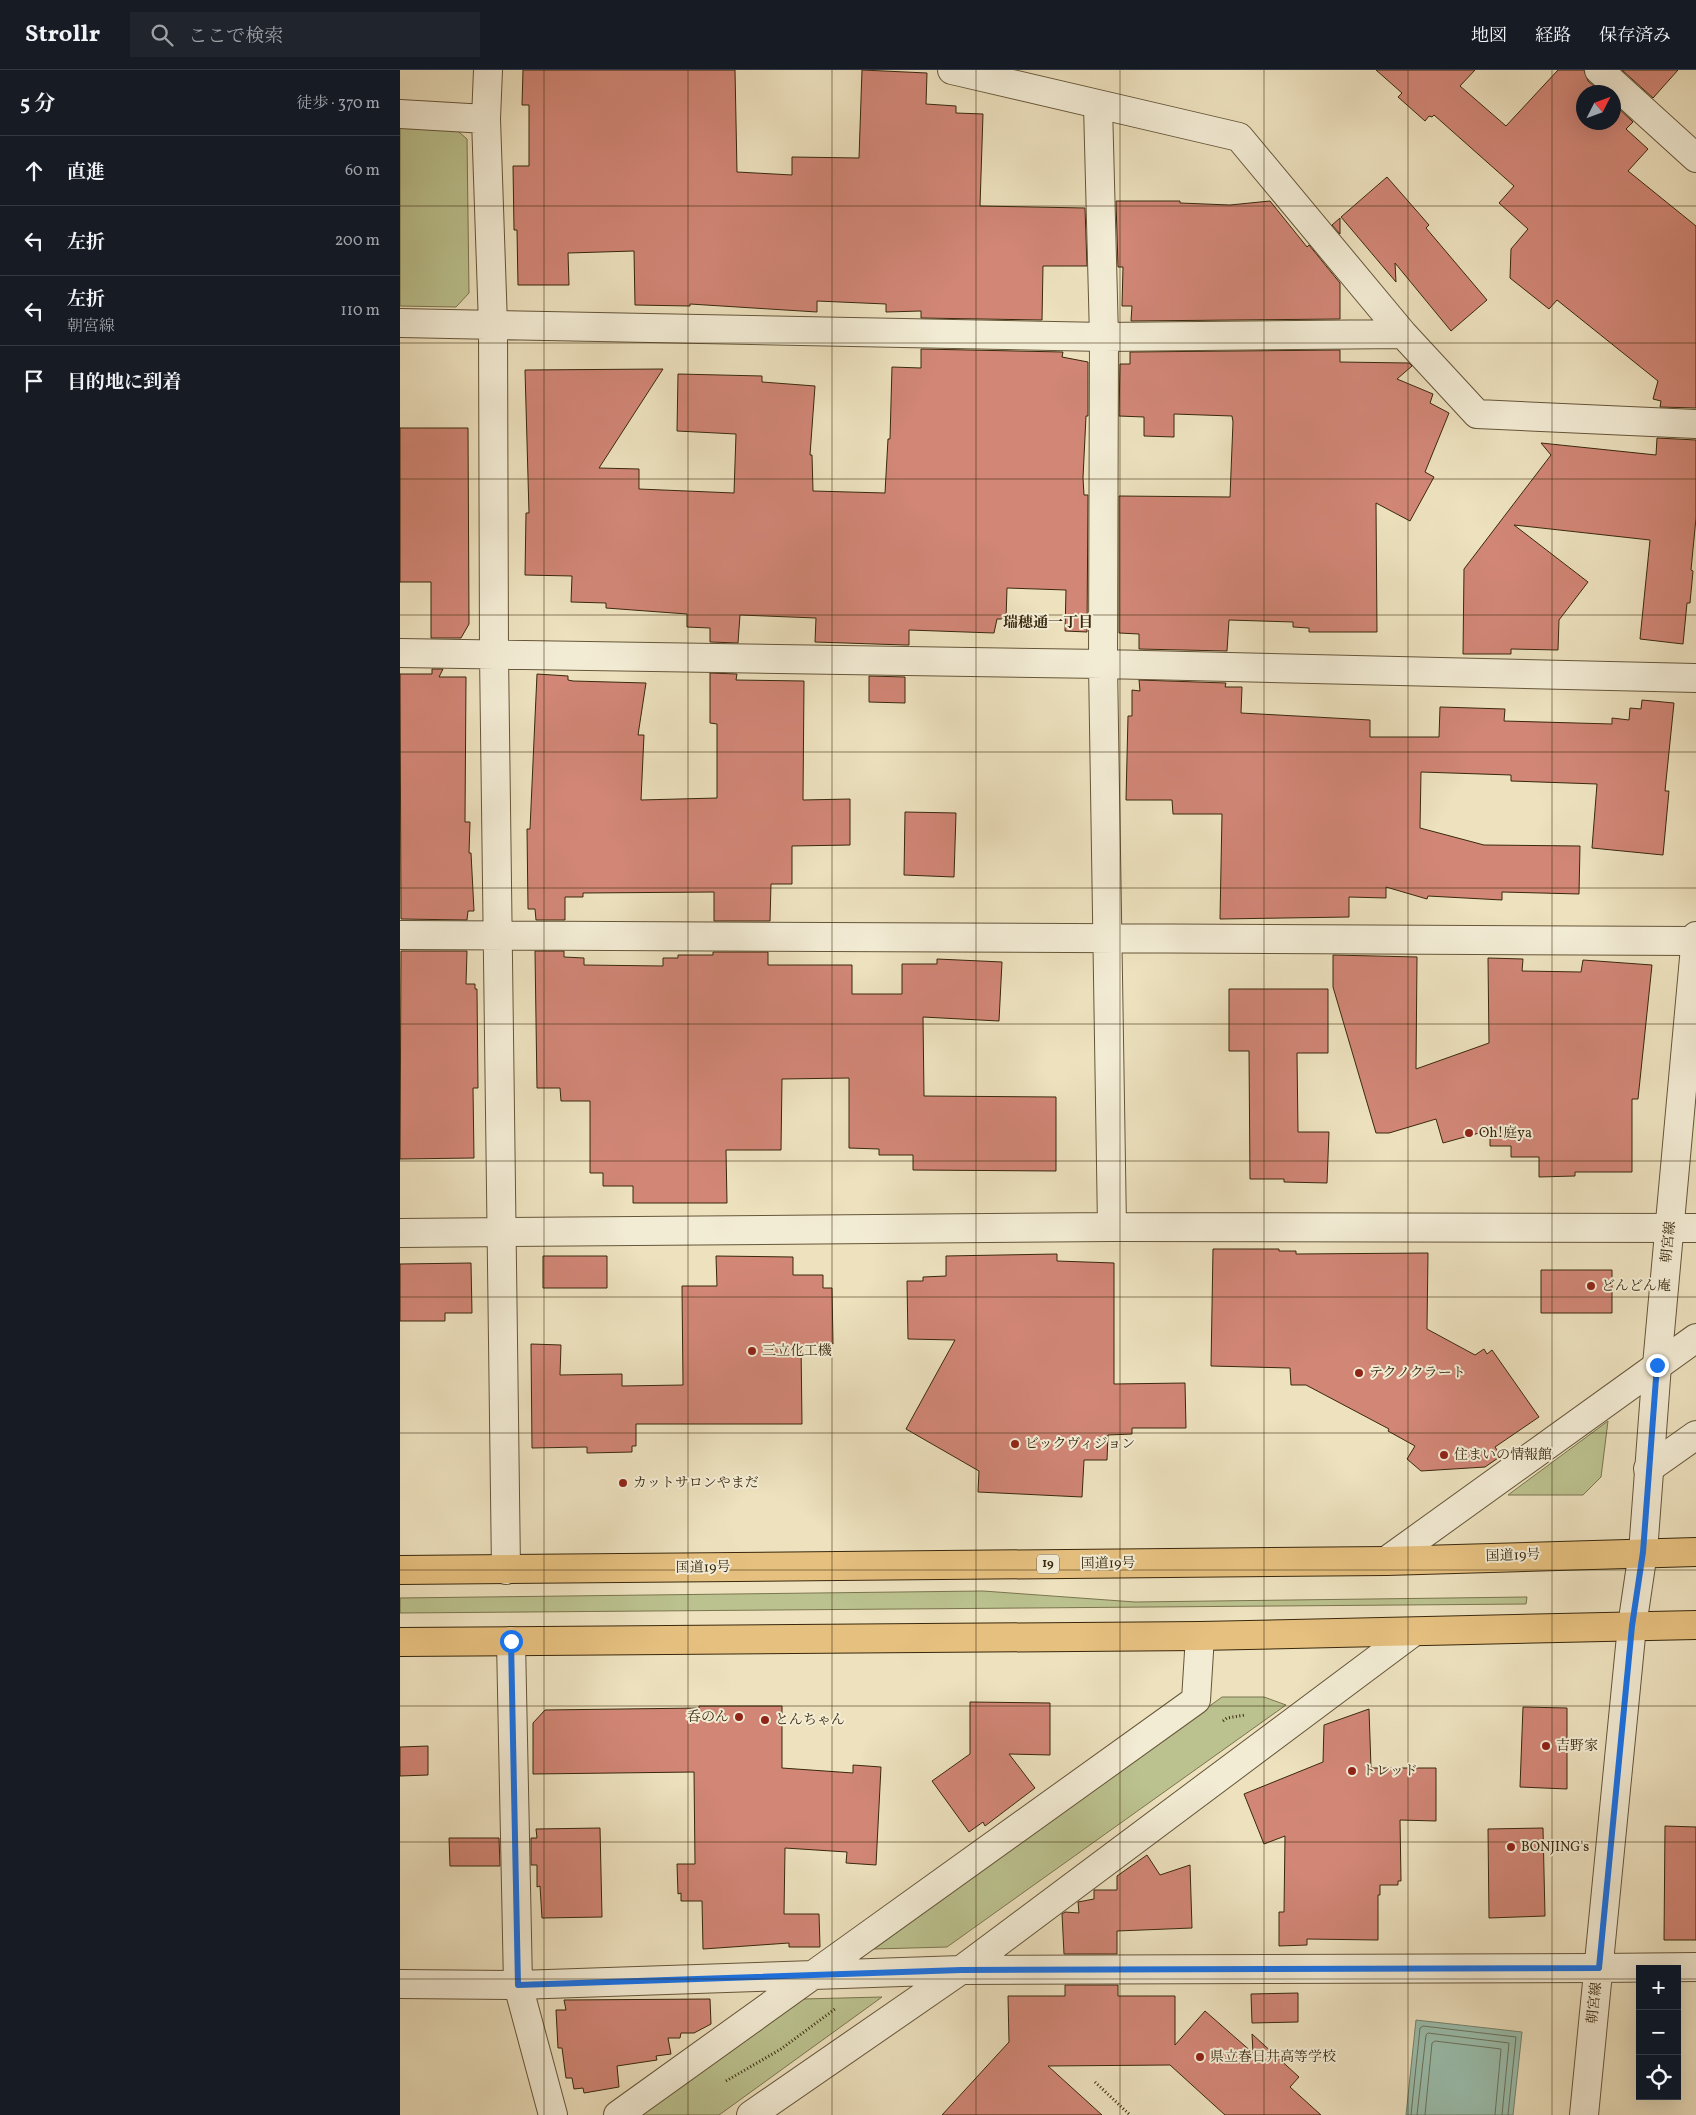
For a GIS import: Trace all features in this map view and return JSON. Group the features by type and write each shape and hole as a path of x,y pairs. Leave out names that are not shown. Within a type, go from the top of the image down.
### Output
{"highway":[{"name":"国道19号","path":"400,1570 1386,1561 1643,1552 1696,1552"},
{"path":"400,1642 1200,1636 1412,1633 1696,1625"}],"street":[{"path":"488,70 486,119 493,325 494,654 506,1570"},
{"path":"952,70 1239,137 1403,334 1477,414 1696,424"},
{"path":"1599,70 1696,158"},
{"path":"1098,105 1104,337 1103,664 1112,1227"},
{"path":"400,114 486,119"},
{"path":"400,323 1104,337 1403,334"},
{"path":"400,653 1103,664 1696,678"},
{"path":"400,935 1695,941"},
{"name":"朝宮線","path":"1584,2115 1632,1626 1643,1552 1657,1365 1683,1228 1696,936"},
{"path":"400,1233 1112,1227 1683,1228"},
{"path":"1386,1561 1696,1338"},
{"path":"1648,1469 1696,1435"},
{"path":"751,2115 961,1970 1412,1633"},
{"path":"618,2115 1196,1700 1200,1636"},
{"path":"511,1641 518,1985 553,2115"},
{"path":"400,1984 518,1985 961,1970 1696,1967"}],"path":[{"path":"1095,2082 1130,2115"}],"green space":[{"path":"400,126 453,127 467,139 469,293 456,307 400,306"},
{"path":"1608,1421 1601,1477 1583,1495 1508,1495"},
{"path":"983,1591 1135,1602 1527,1597 1526,1604 400,1613 400,1598"},
{"path":"1222,1697 1264,1697 1286,1705 947,1947 874,1949"},
{"path":"882,1997 719,2115 640,2115 803,1999"}],"water":[{"path":"1416,2020 1522,2032 1513,2115 1406,2115"}],"building":[{"path":"523,70 735,70 737,172 792,175 792,157 859,158 862,70 927,73 926,104 956,106 956,113 983,114 980,206 1085,208 1087,266 1043,266 1042,320 921,318 921,311 886,312 886,304 817,301 817,312 690,304 690,306 635,305 634,251 568,253 569,285 518,285 517,230 514,230 513,166 529,166 529,105 522,105"},
{"path":"1376,70 1475,70 1460,86 1506,126 1558,70 1584,70 1588,81 1593,85 1576,85 1576,130 1621,130 1621,111 1633,122 1626,129 1648,149 1628,171 1696,226 1696,408 1660,407 1661,401 1653,399 1658,381 1557,300 1549,309 1510,278 1511,249 1528,229 1499,203 1514,186 1434,115 1432,117 1429,116 1425,121 1398,97 1402,93"},
{"path":"1622,70 1678,70 1653,98"},
{"path":"1387,177 1429,225 1426,228 1487,300 1451,331 1395,263 1396,282 1341,217"},
{"path":"1116,201 1180,201 1180,203 1230,205 1270,201 1307,247 1309,245 1340,283 1340,319 1131,321 1132,306 1122,306 1123,267 1118,267"},
{"path":"1340,218 1340,234 1332,225"},
{"path":"921,349 1063,352 1062,357 1088,362 1088,416 1086,416 1083,478 1084,495 1088,495 1087,632 1065,631 1066,590 1007,588 1006,619 997,619 994,633 909,630 909,645 815,642 816,618 740,615 738,643 710,642 710,628 687,627 687,614 606,608 606,603 571,602 572,576 525,575 526,513 529,513 525,370 663,369 599,468 639,469 639,489 734,493 736,434 677,431 678,374 762,376 762,382 815,386 810,455 812,455 813,491 885,493 888,439 890,439 892,367 921,368"},
{"path":"1340,350 1340,362 1409,363 1412,366 1397,379 1433,394 1430,403 1449,413 1425,472 1434,477 1410,521 1376,503 1377,632 1309,632 1309,628 1293,627 1293,622 1229,620 1227,651 1139,649 1139,634 1119,633 1119,496 1230,497 1233,422 1232,416 1174,414 1174,437 1144,436 1144,417 1119,416 1120,364 1130,364 1130,352"},
{"path":"400,428 468,428 469,624 461,638 431,638 431,582 400,582"},
{"path":"1657,438 1696,440 1696,518 1691,570 1693,571 1690,603 1687,603 1683,644 1640,639 1650,540 1514,525 1588,582 1559,620 1558,650 1511,649 1511,654 1463,654 1464,569 1551,455 1541,443 1656,455"},
{"path":"432,669 443,669 439,677 466,677 465,822 470,822 469,853 471,853 474,911 468,911 467,920 401,919 400,674 432,674"},
{"path":"710,673 737,674 736,680 804,681 803,800 850,799 850,845 792,846 792,884 771,884 770,921 714,921 714,892 583,893 583,897 565,897 565,920 536,920 535,909 528,909 527,829 530,829 537,674 568,676 568,680 573,681 646,683 638,735 644,735 641,800 717,798 717,724 710,723"},
{"path":"869,676 905,677 905,703 869,702"},
{"path":"1139,680 1226,683 1225,687 1242,687 1241,713 1370,720 1370,737 1439,737 1440,707 1505,709 1504,721 1612,724 1612,718 1629,720 1630,708 1641,709 1642,700 1674,703 1665,791 1669,791 1663,855 1592,848 1597,784 1511,781 1511,775 1421,772 1420,828 1484,845 1580,846 1579,894 1502,892 1502,900 1428,896 1427,899 1386,887 1386,898 1349,897 1349,917 1220,919 1222,814 1173,814 1172,800 1126,800 1128,716 1132,716 1132,690 1140,691"},
{"path":"905,812 956,813 954,877 904,875"},
{"path":"401,951 467,951 466,984 475,984 475,989 477,989 478,1088 473,1088 474,1158 400,1159"},
{"path":"535,951 564,951 564,957 584,958 584,965 663,966 663,958 678,958 678,955 713,955 713,952 768,952 768,965 852,965 852,994 902,994 902,964 937,964 937,959 1002,962 999,1021 923,1017 924,1096 1056,1097 1056,1171 913,1170 913,1155 879,1155 879,1149 849,1148 849,1078 782,1079 781,1150 726,1150 727,1203 633,1203 633,1186 603,1186 603,1173 590,1173 590,1101 561,1101 560,1088 537,1088"},
{"path":"1333,955 1417,957 1416,1069 1489,1043 1488,958 1523,959 1522,971 1581,972 1583,960 1652,965 1638,1099 1632,1099 1632,1172 1575,1172 1575,1176 1539,1177 1539,1157 1511,1157 1511,1146 1490,1146 1490,1130 1443,1143 1436,1119 1389,1133 1376,1133 1333,987"},
{"path":"1229,989 1328,989 1328,1053 1297,1053 1298,1132 1329,1132 1327,1183 1284,1182 1284,1179 1250,1179 1249,1051 1229,1051"},
{"path":"1213,1249 1279,1249 1279,1251 1296,1251 1296,1254 1428,1253 1427,1329 1475,1355 1484,1349 1487,1354 1492,1350 1539,1417 1495,1447 1501,1456 1485,1467 1421,1471 1407,1459 1415,1446 1388,1431 1389,1429 1306,1385 1291,1385 1290,1368 1211,1366"},
{"path":"1057,1254 1057,1261 1114,1263 1114,1384 1185,1383 1186,1428 1132,1428 1132,1434 1108,1435 1107,1460 1084,1460 1082,1497 978,1492 979,1471 906,1429 955,1340 908,1339 907,1281 923,1281 923,1277 946,1276 946,1256"},
{"path":"543,1256 607,1256 607,1288 543,1288"},
{"path":"716,1256 793,1257 793,1275 823,1275 823,1288 832,1288 833,1344 801,1345 802,1424 636,1424 636,1446 632,1446 632,1452 587,1453 587,1447 532,1448 531,1344 561,1345 560,1375 622,1374 622,1386 683,1385 682,1286 717,1286"},
{"path":"471,1263 472,1313 445,1313 445,1321 400,1321 400,1264"},
{"path":"1541,1270 1612,1270 1612,1313 1541,1313"},
{"path":"970,1702 1050,1703 1050,1755 1009,1754 1035,1788 985,1826 983,1822 969,1832 932,1781 970,1754"},
{"path":"699,1706 782,1706 782,1768 853,1773 853,1765 881,1767 876,1865 846,1863 847,1852 785,1848 784,1914 819,1914 820,1947 789,1947 789,1943 703,1949 702,1901 681,1901 681,1893 678,1894 677,1864 695,1864 694,1772 533,1774 533,1723 545,1710 699,1708"},
{"path":"1523,1707 1567,1708 1567,1789 1520,1787"},
{"path":"1369,1709 1371,1768 1436,1768 1436,1821 1400,1820 1401,1881 1398,1881 1398,1885 1380,1885 1380,1895 1378,1895 1378,1940 1307,1939 1307,1945 1279,1946 1279,1912 1284,1912 1285,1836 1264,1844 1244,1794 1323,1762 1324,1725"},
{"path":"428,1746 428,1775 400,1776 400,1747"},
{"path":"1665,1826 1696,1827 1696,1940 1664,1940"},
{"path":"600,1828 602,1917 542,1918 540,1886 537,1887 537,1865 531,1865 531,1838 537,1838 536,1829"},
{"path":"1543,1828 1545,1916 1489,1918 1488,1829"},
{"path":"449,1838 499,1838 500,1866 450,1866"},
{"path":"1147,1855 1160,1875 1190,1865 1192,1928 1117,1931 1117,1954 1064,1954 1062,1914 1065,1912 1079,1913 1078,1902 1094,1899 1094,1890 1117,1890 1117,1876"},
{"path":"1065,1985 1118,1985 1118,1996 1175,1996 1175,2045 1205,2011 1253,2053 1252,2034 1299,2077 1290,2087 1321,2115 1225,2115 1170,2065 1048,2066 1102,2115 942,2115 1009,2042 1008,1996 1065,1996"},
{"path":"1298,1993 1298,2022 1252,2023 1251,1994"},
{"path":"710,1999 711,2024 694,2033 681,2033 680,2038 668,2038 671,2054 656,2056 657,2060 617,2066 619,2087 584,2093 583,2088 574,2089 572,2078 566,2078 562,2048 558,2048 556,2010 566,2010 564,2000"}],"place":[{"name":"Oh!庭ya","path":"1469,1133"},
{"name":"どんどん庵","path":"1591,1286"},
{"name":"三立化工機","path":"752,1351"},
{"name":"テクノクラート","path":"1359,1373"},
{"name":"ビックヴィジョン","path":"1015,1444"},
{"name":"住まいの情報館","path":"1444,1455"},
{"name":"カットサロンやまだ","path":"623,1483"},
{"name":"呑のん","path":"739,1717"},
{"name":"とんちゃん","path":"765,1720"},
{"name":"吉野家","path":"1546,1746"},
{"name":"トレッド","path":"1352,1771"},
{"name":"BONJING's","path":"1511,1847"},
{"name":"県立春日井高等学校","path":"1200,2057"}],"district":[{"name":"瑞穂通一丁目","path":"1048,623"}],"route":[{"path":"511,1641 518,1985 961,1970 1599,1968 1632,1626 1643,1552 1657,1365"}]}
